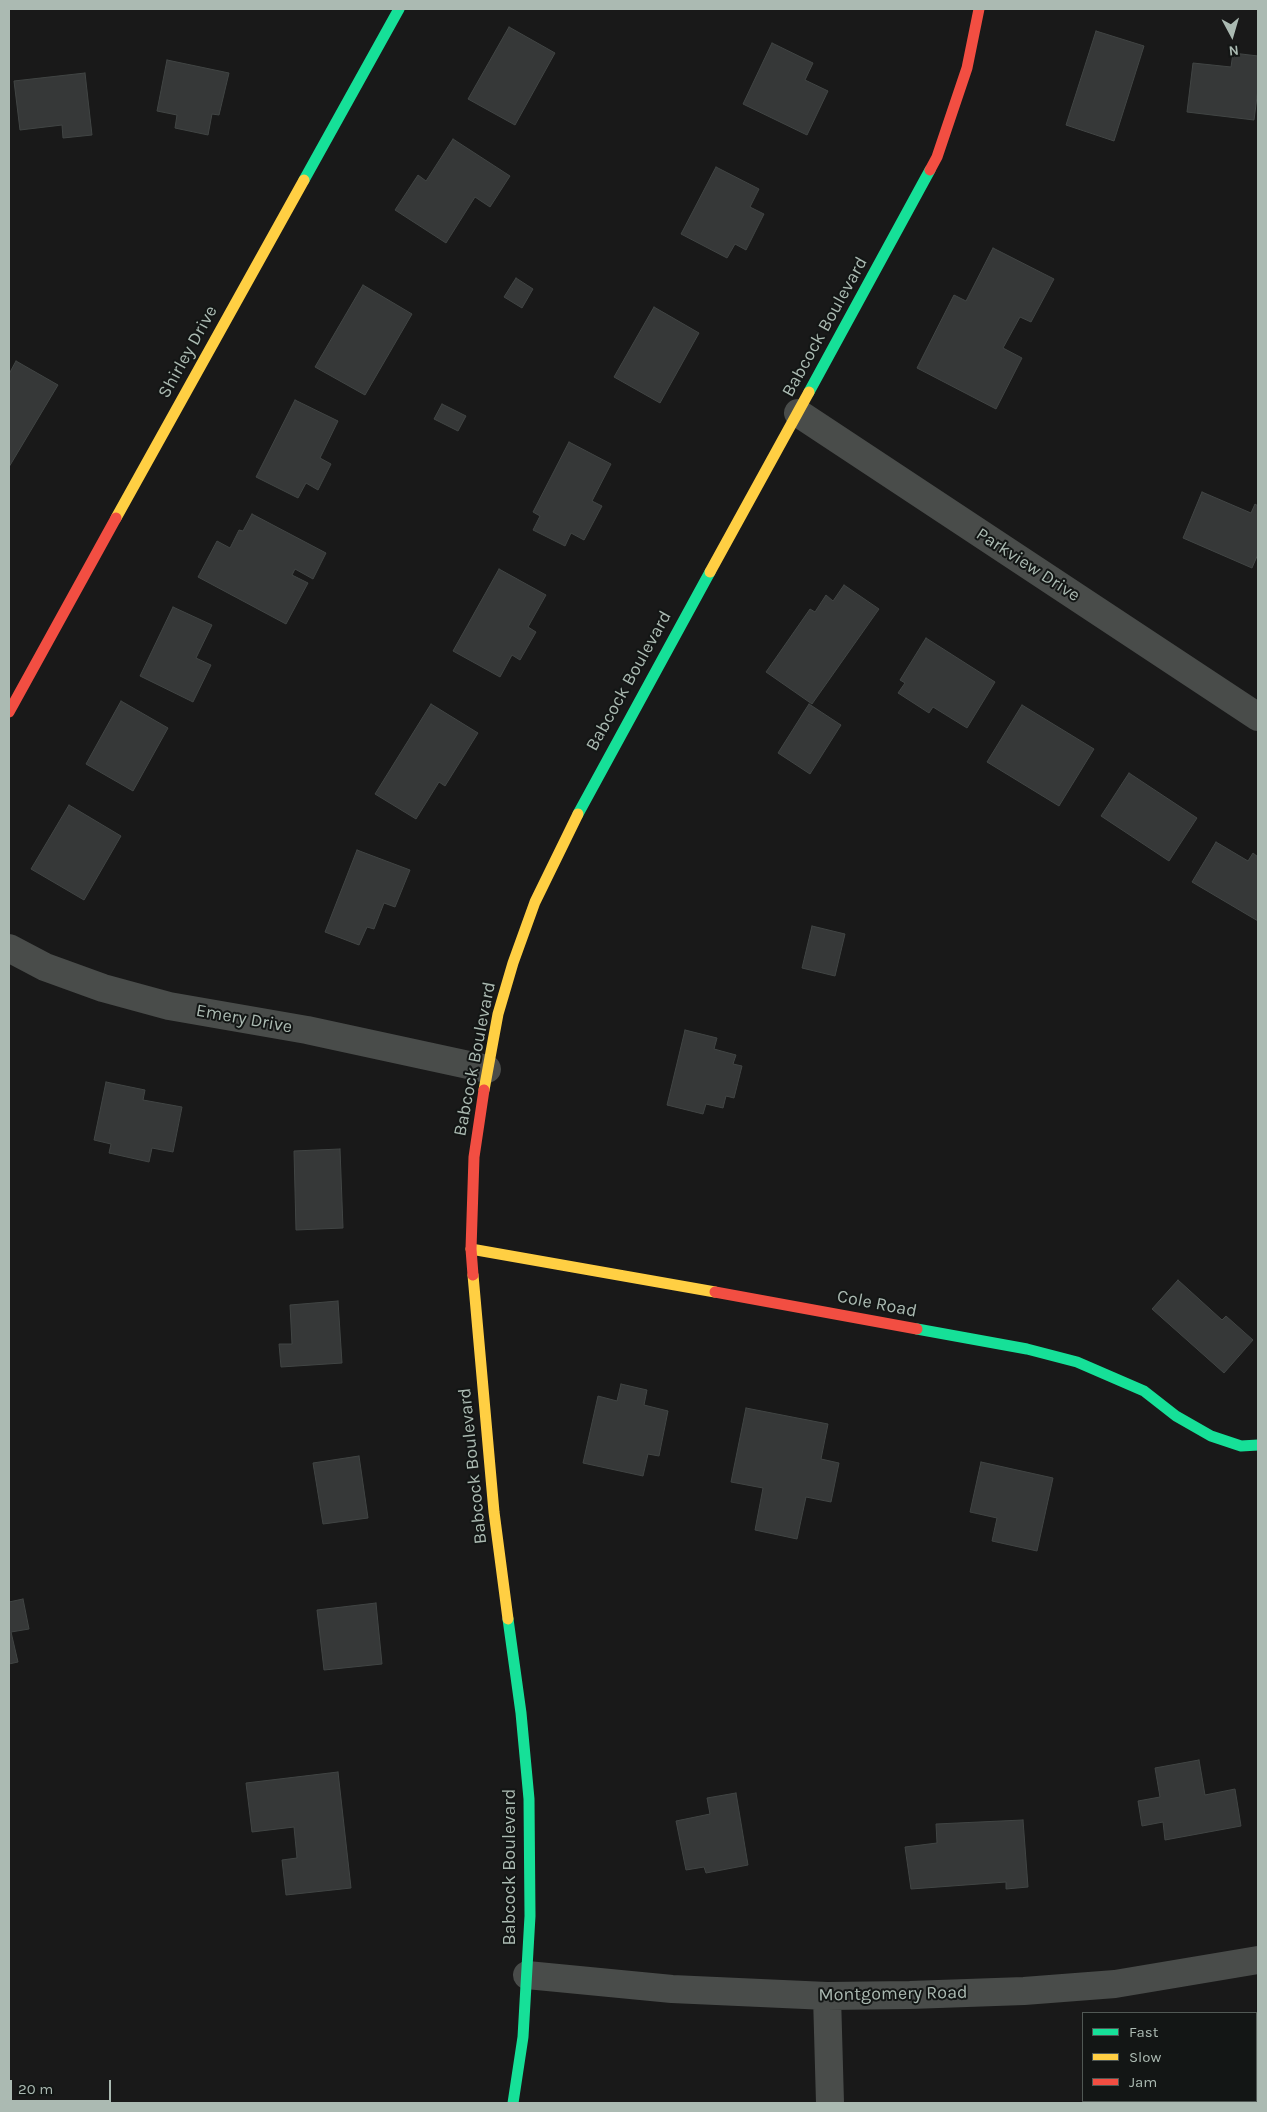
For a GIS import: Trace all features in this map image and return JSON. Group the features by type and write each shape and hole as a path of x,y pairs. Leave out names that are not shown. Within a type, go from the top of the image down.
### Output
{"main road":[{"name":"Shirley Drive","path":"9,712 399,9"},
{"name":"Babcock Boulevard","path":"513,2103 522,2037 527,1975 531,1867 529,1798 521,1714 494,1512 471,1249 474,1157 487,1069 498,1014 513,963 535,902 563,843 630,715 917,198 937,157 967,68 979,9"},
{"name":"Cole Road","path":"471,1249 663,1282 1027,1349 1077,1362 1121,1380 1144,1391 1176,1416 1212,1436 1241,1446 1258,1445"}],"street":[{"name":"Parkview Drive","path":"798,413 1258,717"},
{"name":"Emery Drive","path":"9,948 53,970 103,988 169,1006 307,1030 487,1069"},
{"name":"Montgomery Road","path":"527,1975 672,1989 827,1996 1024,1991 1115,1984 1258,1960"},
{"path":"827,1996 830,2103"}],"building":[{"path":"509,27 555,53 515,125 468,99"},
{"path":"1096,31 1144,46 1114,141 1066,125"},
{"path":"772,43 813,63 805,80 828,91 807,135 743,104"},
{"path":"1233,53 1258,56 1258,89 1254,120 1187,112 1193,63 1231,67"},
{"path":"167,60 229,73 219,115 212,114 208,135 175,128 177,115 157,111"},
{"path":"85,73 92,135 63,138 62,125 20,130 14,81"},
{"path":"453,139 510,176 490,207 475,197 446,243 395,210 418,175 426,181"},
{"path":"716,167 759,189 750,207 764,214 746,250 735,244 727,258 681,234"},
{"path":"993,248 1054,279 1031,322 1020,317 1003,348 1022,358 996,409 917,368 954,295 966,301"},
{"path":"516,278 533,289 522,308 504,297"},
{"path":"363,285 412,314 365,395 315,367"},
{"path":"654,307 699,333 660,403 614,377"},
{"path":"16,361 58,385 9,467 9,374"},
{"path":"295,400 338,421 320,458 331,464 318,490 306,483 298,498 256,477"},
{"path":"442,404 466,416 458,431 434,419"},
{"path":"569,442 611,464 592,501 602,506 584,540 571,533 565,546 533,530 540,516 533,512"},
{"path":"1202,492 1251,513 1255,504 1258,506 1258,554 1252,568 1183,538"},
{"path":"252,514 326,553 313,579 295,569 292,575 308,583 286,624 198,577 217,541 230,548 239,530 243,531"},
{"path":"499,569 546,595 528,627 536,632 520,660 512,655 500,677 453,651"},
{"path":"844,585 879,609 812,704 766,672 810,609 815,612 826,595 833,601"},
{"path":"173,607 212,625 196,658 211,665 193,702 140,676"},
{"path":"926,638 995,682 967,728 933,707 929,713 898,693 905,683 900,680"},
{"path":"121,701 168,728 133,791 86,764"},
{"path":"431,704 478,733 445,786 439,782 416,819 375,794"},
{"path":"809,704 841,725 810,774 778,753"},
{"path":"1022,705 1094,749 1059,806 987,762"},
{"path":"1129,773 1197,818 1169,861 1101,816"},
{"path":"69,805 121,836 84,900 31,869"},
{"path":"1216,842 1248,861 1253,853 1258,857 1258,921 1192,882"},
{"path":"357,850 410,870 395,907 384,903 374,929 367,927 359,945 325,932"},
{"path":"812,926 845,934 835,976 802,968"},
{"path":"685,1030 717,1038 714,1049 736,1055 733,1064 742,1066 734,1098 726,1096 723,1108 706,1104 703,1114 667,1105"},
{"path":"106,1082 145,1090 143,1100 182,1107 173,1152 152,1148 149,1162 109,1153 111,1144 94,1140"},
{"path":"340,1149 343,1228 296,1230 294,1151"},
{"path":"1178,1280 1222,1320 1226,1316 1253,1340 1224,1373 1152,1309"},
{"path":"338,1301 342,1363 281,1367 279,1344 292,1344 290,1305"},
{"path":"621,1384 647,1390 644,1405 668,1411 659,1456 648,1454 643,1476 583,1463 598,1396 617,1401"},
{"path":"746,1408 828,1424 821,1459 839,1463 831,1502 806,1497 797,1539 755,1530 763,1488 731,1482"},
{"path":"359,1456 368,1518 323,1524 313,1463"},
{"path":"981,1462 1053,1478 1037,1551 992,1541 997,1518 970,1512"},
{"path":"23,1599 29,1629 11,1632 18,1662 9,1664 9,1602"},
{"path":"376,1603 382,1664 324,1670 317,1610"},
{"path":"1199,1760 1205,1795 1235,1789 1241,1826 1165,1840 1163,1822 1142,1826 1138,1801 1160,1797 1155,1768"},
{"path":"338,1772 351,1888 286,1895 282,1860 297,1858 294,1827 252,1832 246,1783"},
{"path":"736,1793 748,1865 706,1873 704,1867 686,1870 676,1821 710,1814 707,1798"},
{"path":"1023,1820 1028,1887 1006,1889 1006,1882 911,1889 905,1847 937,1843 936,1824"},
{"path":"1257,2088 1258,2103 1160,2103 1257,2102"}],"traffic: fast":[{"path":"304,180 399,9"},
{"path":"809,392 930,170"},
{"path":"578,814 710,572"},
{"path":"917,1329 1027,1349 1077,1362 1144,1391 1176,1416 1211,1436 1241,1446 1258,1445"},
{"path":"508,1619 521,1713 529,1799 530,1916 523,2037 513,2103"}],"traffic: slow":[{"path":"116,518 304,180"},
{"path":"710,572 809,392"},
{"path":"484,1090 498,1014 513,963 535,902 578,814"},
{"path":"471,1249 715,1292"},
{"path":"473,1275 494,1512 508,1619"}],"traffic: jam":[{"path":"930,170 937,157 967,68 979,9"},
{"path":"9,712 116,518"},
{"path":"473,1275 471,1249 474,1157 484,1090"},
{"path":"715,1292 917,1329"}]}
